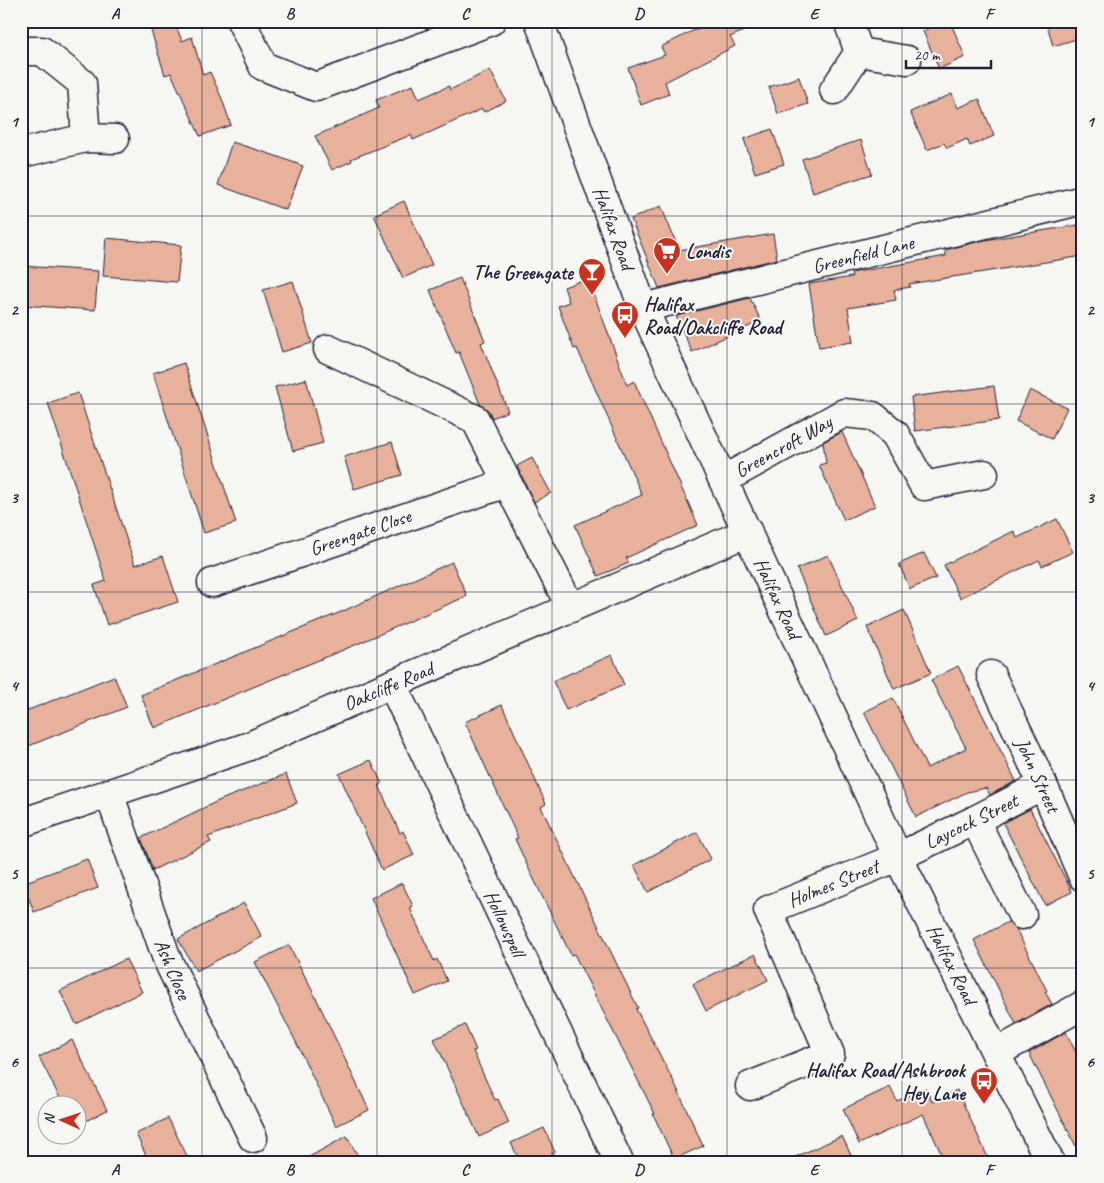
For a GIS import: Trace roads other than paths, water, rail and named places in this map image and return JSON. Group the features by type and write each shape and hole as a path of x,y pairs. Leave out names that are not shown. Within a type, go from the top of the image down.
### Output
{"main road":[{"path":"241,21 263,66 316,87 491,21"},
{"name":"Halifax Road","path":"539,21 643,308 898,857 1050,1162"},
{"path":"848,21 859,52"},
{"path":"21,51 42,51 82,84 86,138"},
{"path":"859,52 907,60"},
{"path":"834,90 859,52"},
{"path":"26,152 86,138 115,139"},
{"name":"Greenfield Lane","path":"643,308 1083,200"},
{"path":"328,349 475,419 571,608"},
{"name":"Greencroft Way","path":"723,480 844,413 873,416 895,434 924,486 984,474"},
{"name":"Greengate Close","path":"212,583 507,482"},
{"name":"Oakcliffe Road","path":"21,823 247,747 748,532"},
{"name":"John Street","path":"991,675 1043,785 1083,877"},
{"name":"Hollowspell","path":"392,684 619,1162"},
{"name":"Laycock Street","path":"898,857 1043,785"},
{"name":"Ash Close","path":"109,794 167,959 254,1138"},
{"path":"975,820 1022,915"},
{"name":"Holmes Street","path":"750,1086 830,1054 768,910 898,857"},
{"path":"996,1053 1083,1005"}],"place":[{"name":"Londis","path":"667,275"},
{"name":"The Greengate","path":"592,296"},
{"name":"Halifax Road/Oakcliffe Road","path":"625,339"},
{"name":"Halifax Road/Ashbrook Hey Lane","path":"984,1105"}]}
